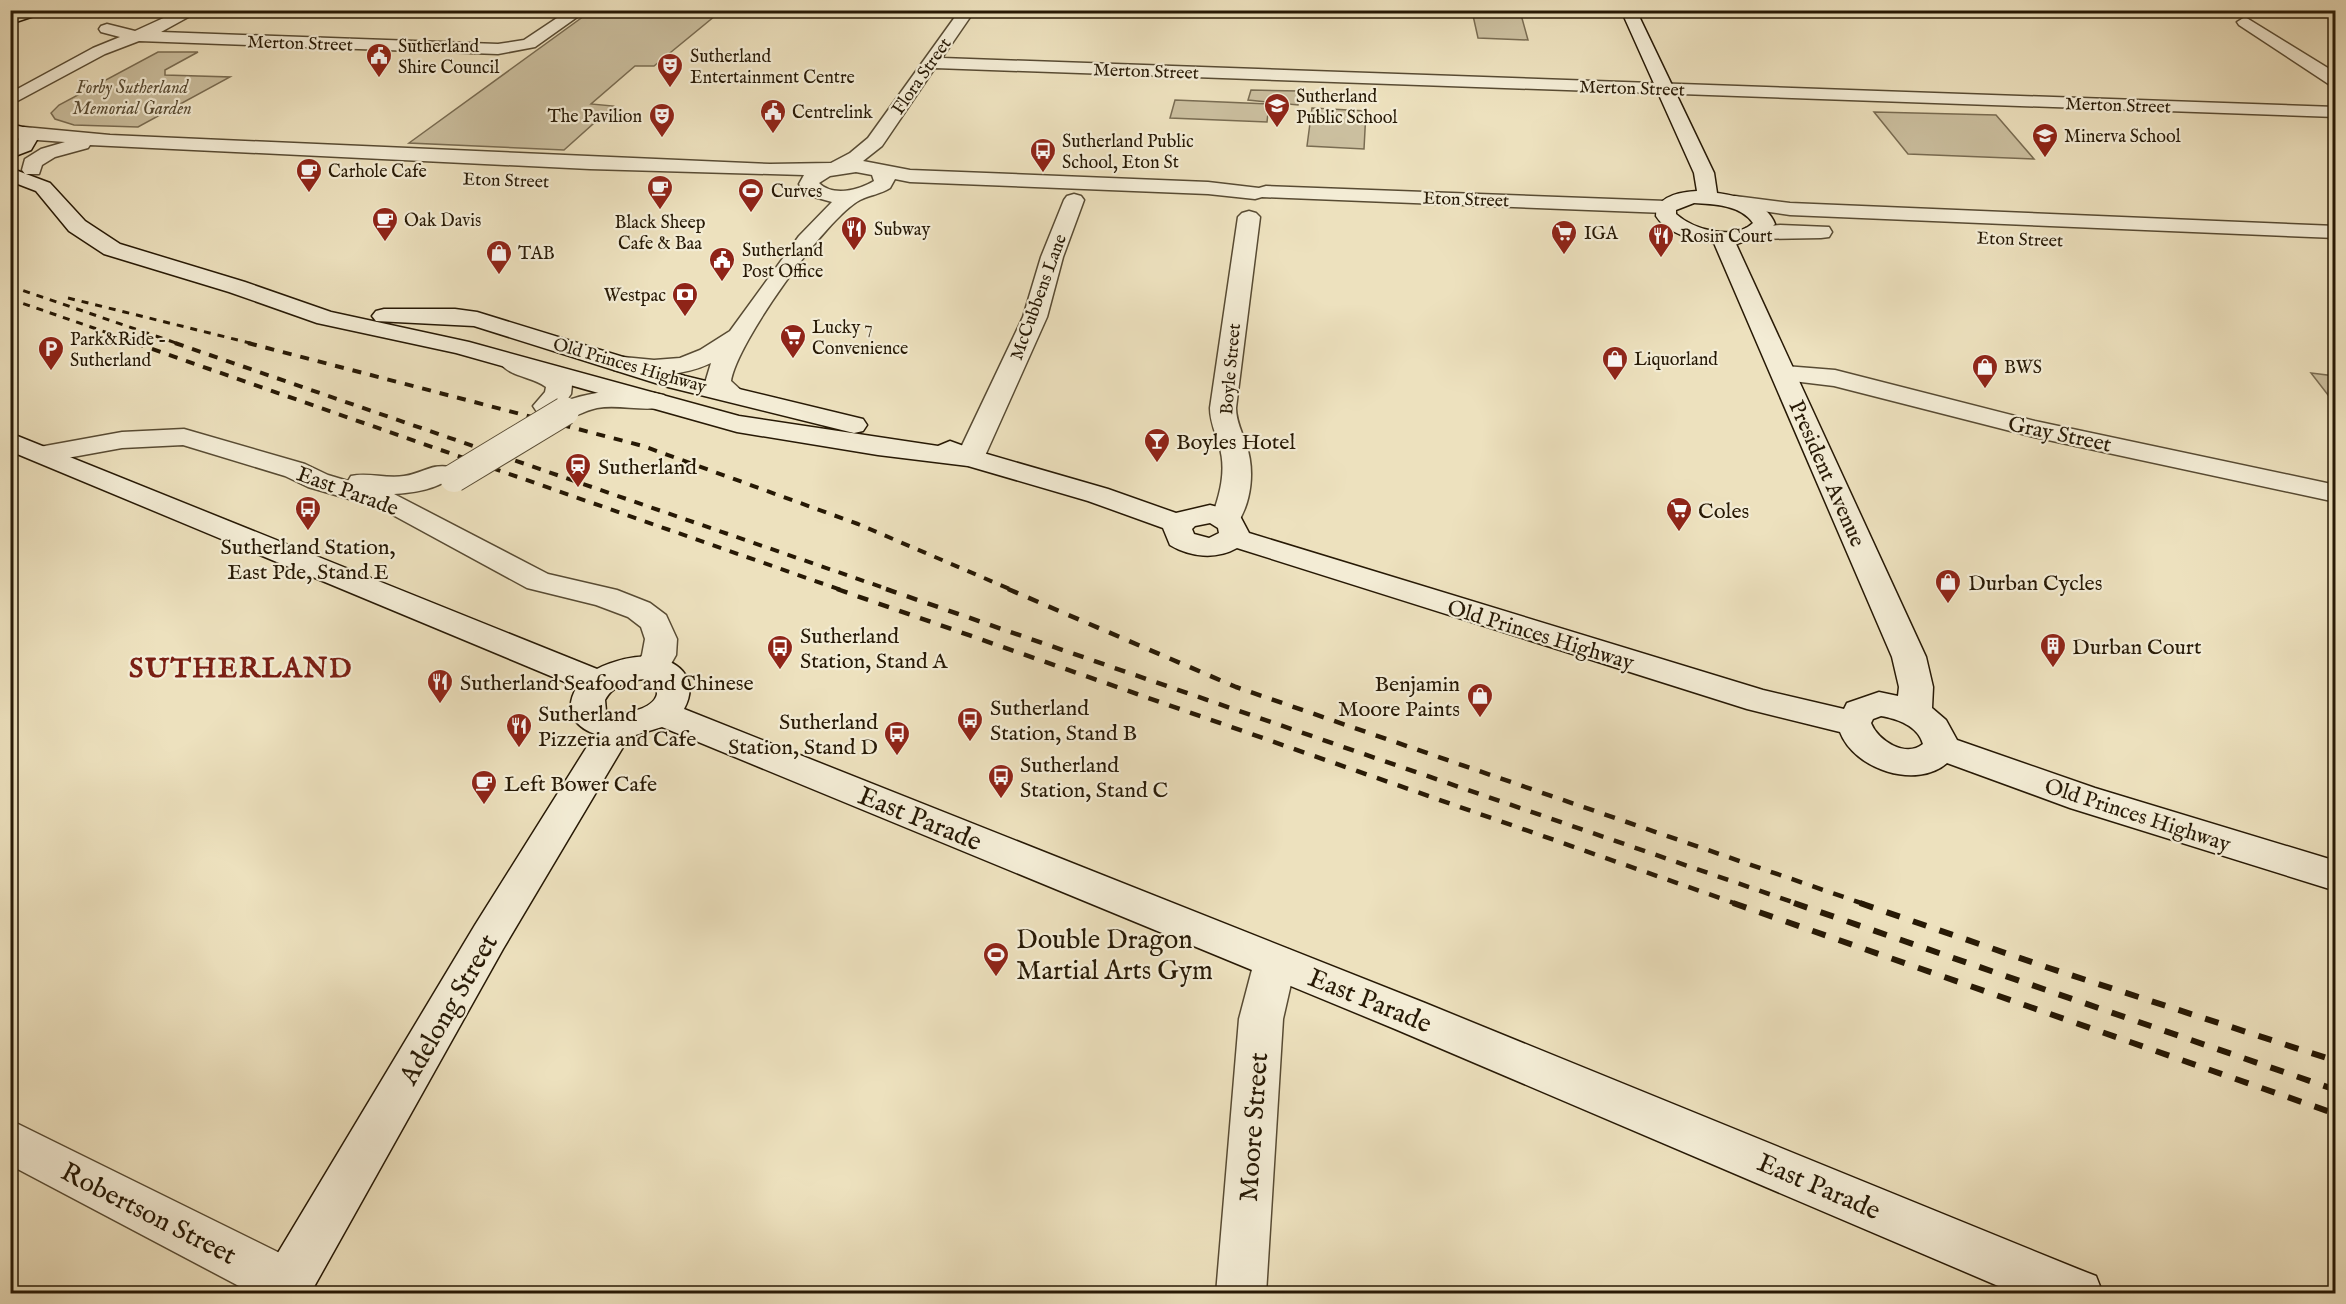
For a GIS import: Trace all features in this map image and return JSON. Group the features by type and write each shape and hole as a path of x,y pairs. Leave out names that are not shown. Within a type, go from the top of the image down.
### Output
{"main road":[{"path":"10,12 16,10"},
{"path":"10,19 38,10"}],"street":[{"path":"13,98 99,51 165,25 194,10"},
{"name":"Merton Street","path":"107,30 135,36 498,49 529,44 580,10"},
{"name":"Flora Street","path":"813,190 809,184 812,178 858,157 875,142 968,10"},
{"path":"1628,10 1662,88 1704,173 1708,198"},
{"path":"13,98 107,30 126,19"},
{"path":"2245,22 2336,81"},
{"name":"Merton Street","path":"929,63 2336,112"},
{"name":"Eton Street","path":"16,138 770,170 834,169 856,166 926,177 1196,187 1254,206 1282,195 1293,200 1297,207 1291,213 1326,211 1671,216"},
{"name":"Old Princes Highway","path":"16,138 21,158 77,226 112,249 335,320 483,353 747,426 878,447 970,458"},
{"name":"Eton Street","path":"38,178 31,166 34,161 48,153 106,141"},
{"name":"Eton Street","path":"131,142 164,150 196,164 207,154 237,146"},
{"path":"731,393 720,387 717,376 748,323 809,237 834,211 856,195 883,184 885,178 877,170 871,154 875,142"},
{"name":"Old Princes Highway","path":"10,174 38,178"},
{"path":"740,189 779,185 813,190 816,215 809,237"},
{"name":"Eton Street","path":"813,190 834,196 915,193 1218,206 1671,216"},
{"name":"Eton Street","path":"1671,216 1681,199 1708,198 1790,209 2257,239 2336,232"},
{"name":"McCubbens Lane","path":"970,458 1029,331 1052,257 1074,201"},
{"path":"1735,202 1756,211 1762,218 1764,224 1754,234"},
{"name":"Boyle Street","path":"1229,528 1237,466 1234,446 1222,415 1254,206"},
{"path":"1671,216 1696,233 1722,237 1780,231 1839,233"},
{"name":"President Avenue","path":"1722,237 1785,374 1909,657 1916,687 1914,713"},
{"name":"Eton Street","path":"2257,239 2286,248 2336,240"},
{"name":"Old Princes Highway","path":"284,303 362,315 454,316 481,321 678,382 923,440 970,458 1098,495 1180,524 1177,529 1181,539 1194,546 1221,545 1229,528 1759,701 1852,723"},
{"path":"481,321 469,319 454,322 446,328 442,336 555,380 559,385 556,408"},
{"path":"623,365 667,367 694,363 719,349 748,323"},
{"name":"Gray Street","path":"1785,374 1834,378 1957,407 2034,429 2086,438 2336,494"},
{"path":"455,537 432,523 424,509 430,495 447,476 556,408 603,398 624,397 655,400"},
{"name":"East Parade","path":"45,454 122,440 184,437 295,470 318,481 397,506 538,581 606,597 639,610 655,622 661,639 659,655 652,669"},
{"path":"10,441 600,683"},
{"path":"295,470 387,486 447,476"},
{"path":"652,669 660,670 671,678 675,689 671,701 660,713 640,723 618,726 598,722 588,712 589,697 600,683 625,670 652,669"},
{"path":"1879,704 1896,706 1914,713 1934,728 1942,747 1936,756 1925,761 1911,763 1894,760 1864,744 1855,734 1852,723 1856,714 1865,707 1879,704"},
{"name":"East Parade","path":"660,713 1275,962 2078,1293"},
{"name":"Adelong Street","path":"285,1289 489,937 618,726"},
{"name":"Old Princes Highway","path":"1942,747 2083,798 2336,876"},
{"name":"Moore Street","path":"1241,1293 1261,1019 1275,962"},
{"name":"Robertson Street","path":"10,1142 285,1289"}],"green space":[{"path":"591,11 721,11 654,66 635,66 591,104 613,106 564,150 409,143"},
{"path":"1472,11 1520,11 1528,40 1478,38"},
{"name":"Forby Sutherland Memorial Garden","path":"158,52 198,52 165,70 165,75 230,77 138,127 74,125 55,119 51,113 59,105"},
{"path":"1251,90 1300,91 1298,105 1248,100"},
{"path":"1175,100 1269,104 1267,122 1170,118"},
{"path":"1312,108 1366,111 1364,149 1307,146"},
{"path":"1874,112 1996,115 2034,159 1908,154"},
{"path":"2311,373 2335,376 2335,404"}],"railway":[{"path":"2312,10 2336,17"},
{"path":"10,286 179,344"},
{"path":"68,298 254,344"},
{"path":"10,299 140,344"},
{"path":"135,343 841,590"},
{"path":"175,343 890,590"},
{"path":"248,343 643,446 858,524 1012,590"},
{"path":"837,589 1737,904"},
{"path":"886,589 1798,904"},
{"path":"1008,589 1236,687 1864,904"},
{"path":"1733,903 2336,1114"},
{"path":"1794,903 2336,1090"},
{"path":"1860,903 2049,968 2336,1061"}],"place":[{"name":"Sutherland Shire Council","path":"379,79"},
{"name":"Sutherland Entertainment Centre","path":"670,89"},
{"name":"Sutherland Public School","path":"1277,129"},
{"name":"Centrelink","path":"773,135"},
{"name":"The Pavilion","path":"662,139"},
{"name":"Minerva School","path":"2045,159"},
{"name":"Sutherland Public School, Eton St","path":"1043,174"},
{"name":"Carhole Cafe","path":"309,194"},
{"name":"Black Sheep Cafe & Baa","path":"660,211"},
{"name":"Curves","path":"751,214"},
{"name":"Oak Davis","path":"385,243"},
{"name":"Subway","path":"854,252"},
{"name":"IGA","path":"1564,256"},
{"name":"Rosin Court","path":"1661,259"},
{"name":"TAB","path":"499,276"},
{"name":"Sutherland Post Office","path":"722,283"},
{"name":"Westpac","path":"685,318"},
{"name":"Lucky 7 Convenience","path":"793,360"},
{"name":"Park&Ride - Sutherland","path":"51,372"},
{"name":"Liquorland","path":"1615,382"},
{"name":"BWS","path":"1985,390"},
{"name":"Boyles Hotel","path":"1157,464"},
{"name":"Sutherland","path":"578,489"},
{"name":"Sutherland Station, East Pde, Stand E","path":"308,532"},
{"name":"Coles","path":"1679,533"},
{"name":"Durban Cycles","path":"1948,605"},
{"name":"Durban Court","path":"2053,669"},
{"name":"Sutherland Station, Stand A","path":"780,671"},
{"name":"Sutherland Seafood and Chinese","path":"440,705"},
{"name":"Benjamin Moore Paints","path":"1480,719"},
{"name":"Sutherland Station, Stand B","path":"970,743"},
{"name":"Sutherland Pizzeria and Cafe","path":"519,749"},
{"name":"Sutherland Station, Stand D","path":"897,757"},
{"name":"Sutherland Station, Stand C","path":"1001,800"},
{"name":"Left Bower Cafe","path":"484,806"},
{"name":"Double Dragon Martial Arts Gym","path":"996,978"}],"district":[{"name":"SUTHERLAND","path":"241,667"}]}
